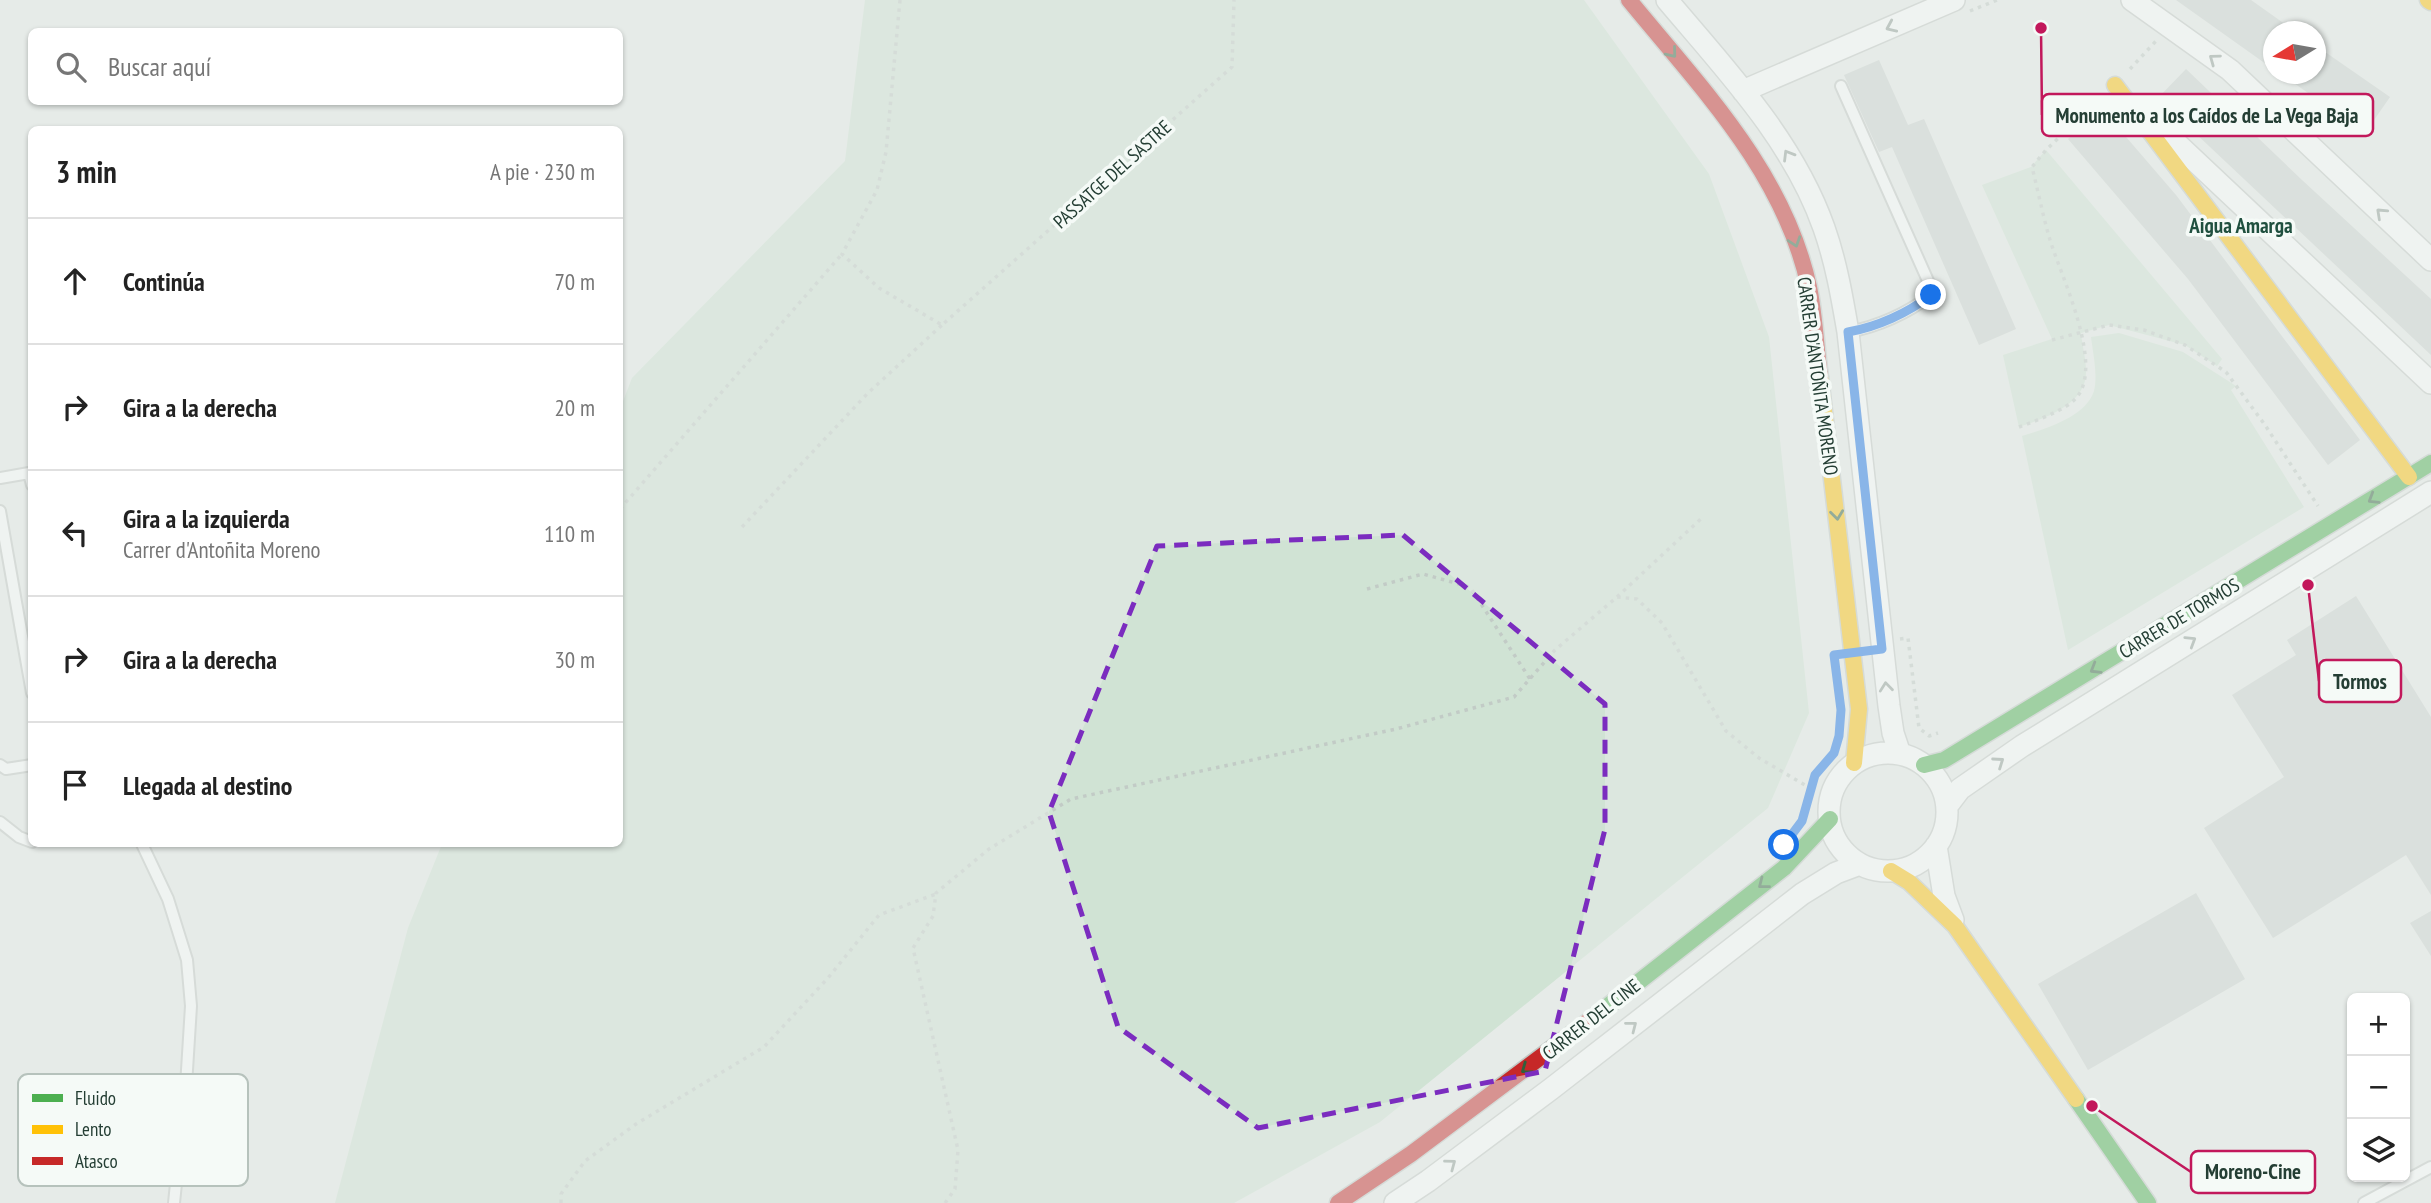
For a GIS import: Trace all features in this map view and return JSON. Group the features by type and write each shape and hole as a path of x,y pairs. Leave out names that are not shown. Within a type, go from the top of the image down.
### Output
{"street":[{"name":"CARRER D'ANTOÑITA MORENO","path":"1629,0 1716,107 1758,164 1777,198 1793,236 1809,288 1859,709 1854,763"},
{"name":"CARRER D'ANTOÑITA MORENO","path":"1667,0 1743,91 1785,149 1824,227 1840,282 1848,332 1889,706 1893,733 1900,754"},
{"path":"2132,0 2230,71 2431,260"},
{"path":"1743,91 1956,8"},
{"path":"2115,85 2431,383"},
{"path":"2115,85 2409,477"},
{"name":"CARRER DE TORMOS","path":"1924,765 1944,760 2431,463"},
{"name":"CARRER DE TORMOS","path":"1947,806 1960,789 2022,746 2431,492"},
{"path":"1900,754 1924,765 1939,783 1947,806 1947,820 1936,846 1924,859 1909,867 1891,871 1875,869 1860,864 1845,852 1835,837 1830,819 1830,803 1834,788 1854,763 1868,756 1900,754"},
{"name":"CARRER DEL CINE","path":"1338,1203 1411,1154 1534,1064 1784,868 1830,819"},
{"path":"1936,846 1944,896 1955,926"},
{"name":"CARRER DEL CINE","path":"1395,1203 1551,1089 1802,894 1836,873 1860,864"},
{"path":"1891,871 1909,882 1955,926 2148,1203"}],"lane":[{"path":"1841,86 1929,283 1931,295 1867,328 1848,332"},
{"path":"0,478 28,473"},
{"path":"0,511 28,670"},
{"path":"0,765 6,769 28,766"},
{"path":"0,822 28,840"},
{"path":"143,847 168,899 187,960 191,1006 187,1074"},
{"path":"2364,1203 2431,1167"}],"path":[{"path":"623,506 842,254 877,190 887,152 900,0"},
{"name":"PASSATGE DEL SASTRE","path":"742,527 868,393 1233,66 1234,0"},
{"path":"1956,8 1997,0"},
{"path":"2130,68 2155,42"},
{"path":"2019,427 2076,399 2087,373 2079,319 2050,240 2032,167 2046,150 2115,85"},
{"path":"842,254 879,288 942,325"},
{"path":"2053,340 2109,325 2144,330 2185,345 2226,372 2265,425 2321,511"},
{"path":"561,1203 561,1194 585,1161 636,1124 764,1047 828,978 879,915 936,894 989,849 1071,799 1396,729 1514,697 1555,650 1704,516"},
{"path":"1367,589 1423,574 1470,587 1530,678"},
{"path":"1617,597 1636,598 1662,623 1726,731 1759,758 1810,788"},
{"path":"1803,813 1815,775 1834,753"},
{"path":"936,894 933,916 913,948 958,1150 955,1188 945,1203"}],"highlighted area":[{"path":"1403,535 1605,704 1605,829 1545,1071 1258,1128 1118,1027 1049,812 1157,546"}],"green space":[{"path":"865,0 1584,0 1709,174 1769,337 1809,713 1768,808 1380,1122 1234,1203 335,1203 408,928 441,847 623,847 623,401 632,378 845,161"},
{"path":"2046,150 2222,359 2217,366 2185,345 2109,325 2081,333 2086,371 2080,392 2063,408 2019,427 2003,355 2052,339 1982,185 2031,167"},
{"path":"2119,333 2183,352 2236,386 2231,390 2304,507 2068,650 2022,436 2064,421 2083,408 2090,400 2095,385 2091,337"}],"building":[{"path":"2176,0 2251,0 2281,21 2263,21 2263,62"},
{"path":"2326,53 2390,97 2365,133 2295,84 2326,84"},
{"path":"1879,60 1908,125 1924,119 2016,329 1979,345 1892,147 1879,152 1844,75"},
{"path":"2186,69 2431,299 2431,355 2158,98"},
{"path":"2102,109 2176,195 2360,440 2328,465 2188,279 2068,139"},
{"path":"2356,596 2431,717 2431,895 2406,855 2273,938 2204,828 2284,777 2232,695 2296,655 2287,640"},
{"path":"2196,893 2245,979 2088,1070 2038,984"},
{"path":"2431,911 2431,956 2410,923"}],"traffic: fast":[{"path":"1924,765 1944,760 2431,463"},
{"path":"1590,1020 1784,868 1830,819"},
{"path":"2076,1099 2148,1203"}],"traffic: slow":[{"path":"2115,85 2409,477"},
{"path":"1820,377 1859,709 1854,763"},
{"path":"1891,871 1909,882 1955,926 2076,1099"}],"traffic: jam":[{"path":"1629,0 1737,133 1780,206 1797,245 1809,287 1820,377"},
{"path":"1338,1203 1411,1154 1590,1020"}],"place":[{"name":"Monumento a los Caídos de La Vega Baja","path":"2041,28"},
{"name":"Tormos","path":"2308,585"},
{"name":"Moreno-Cine","path":"2092,1106"}],"district":[{"name":"Aigua Amarga","path":"2241,225"}],"route":[{"path":"1784,845 1802,821 1815,775 1834,753 1839,736 1841,710 1834,655 1882,649 1848,332 1867,328 1931,295"}]}
